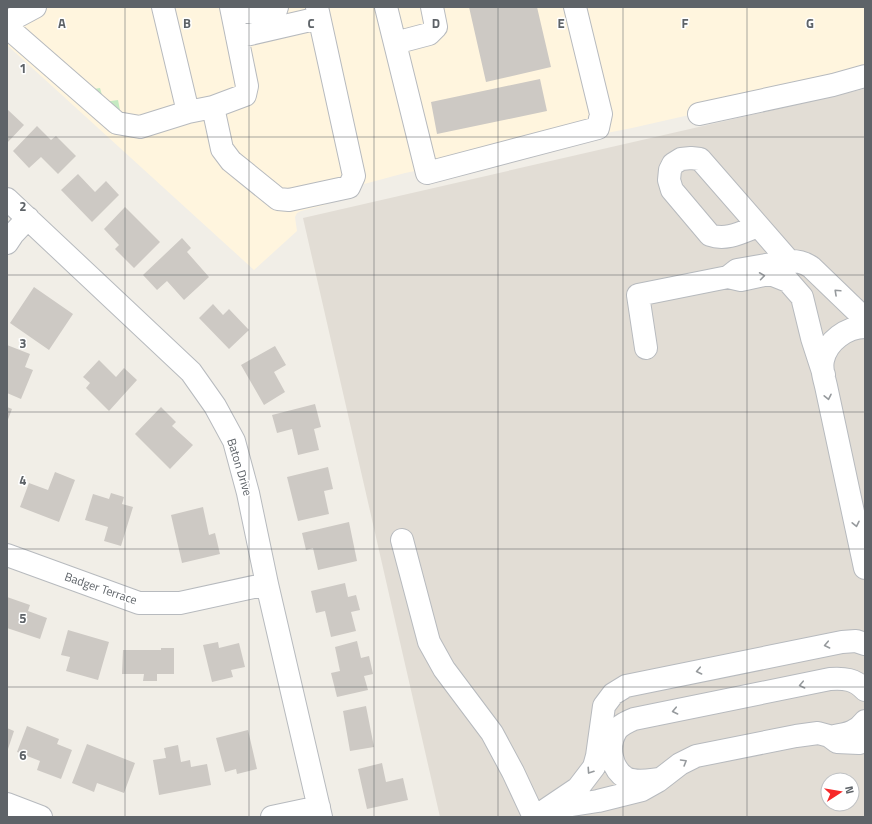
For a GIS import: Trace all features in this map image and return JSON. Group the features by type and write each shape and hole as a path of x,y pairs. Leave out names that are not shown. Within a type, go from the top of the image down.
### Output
{"street":[{"path":"7,22 35,7"},
{"path":"163,7 188,112"},
{"path":"7,27 117,123 140,127 188,112 213,107 245,95 247,86 237,37 240,10 255,15 272,12 276,10 277,7"},
{"path":"386,7 427,173 598,128 601,114 574,7"},
{"path":"395,43 429,34 436,27 432,7"},
{"path":"213,107 222,149 231,161 278,199 290,200 349,187 354,176 318,12 237,37"},
{"path":"699,114 833,85 865,76"},
{"name":"Baton Drive","path":"7,200 28,218 190,372 215,406 234,441 248,493 320,812"},
{"path":"7,242 28,218"},
{"path":"758,226 789,261"},
{"path":"728,277 737,270 789,261 804,263 811,267 865,319"},
{"path":"646,348 638,295 728,277 741,280 764,275 773,275 788,280 802,297 812,338 824,375 865,568"},
{"path":"824,375 823,360 828,349 836,339 856,327 865,327"},
{"path":"402,540 429,642 444,669 492,733 537,815"},
{"name":"Badger Terrace","path":"7,555 139,603 180,603 268,584"},
{"path":"660,779 635,781 626,778 620,773 615,765 607,737 604,706 613,694 626,686 842,642 856,642 865,644"},
{"path":"537,815 578,788 594,767 607,737 619,727 634,719 830,679 849,679 856,682 865,690"},
{"path":"829,736 850,733 860,728 865,721"},
{"path":"537,815 642,790 680,764 696,756 818,733 829,736 837,742 859,743 865,741"},
{"path":"7,804 41,817"},
{"path":"272,817 320,812"}],"shaded area":[{"path":"7,7 865,7 865,75 632,128 405,173 342,190 325,205 297,213 295,217 297,231 254,270 7,45"},
{"path":"864,89 865,817 440,817 303,218"}],"green space":[{"path":"100,88 104,102 118,100 121,115 88,90"}],"building":[{"path":"469,7 537,7 551,67 486,82"},
{"path":"540,79 547,111 437,134 431,102"},
{"path":"7,109 24,125 7,143"},
{"path":"37,126 51,140 56,136 76,156 58,174 41,157 29,168 13,151"},
{"path":"78,174 95,192 106,181 119,195 92,222 61,190"},
{"path":"125,207 160,242 134,268 115,249 119,245 104,229"},
{"path":"182,238 191,248 187,252 209,277 184,300 167,281 157,290 143,275"},
{"path":"34,287 73,314 49,350 10,323"},
{"path":"213,304 223,315 229,309 249,330 229,349 199,318"},
{"path":"7,345 30,354 25,367 33,370 21,399 7,393"},
{"path":"275,346 286,365 274,372 285,392 264,405 241,365"},
{"path":"99,360 116,377 124,368 137,380 109,411 86,388 90,383 83,377"},
{"path":"315,404 321,427 314,429 319,450 298,455 292,429 277,433 272,415"},
{"path":"7,407 12,409 7,422"},
{"path":"161,407 176,422 172,426 193,445 170,469 135,434"},
{"path":"328,467 333,489 324,491 329,514 298,521 287,477"},
{"path":"55,472 75,480 59,522 20,507 29,483 48,490"},
{"path":"111,493 124,497 122,504 133,507 121,546 104,541 108,527 85,520 93,494 109,499"},
{"path":"203,507 209,535 215,533 220,554 182,563 171,515"},
{"path":"349,522 357,561 318,570 313,548 306,550 302,533"},
{"path":"345,583 348,597 356,595 360,610 351,612 356,631 331,637 325,611 316,613 311,591"},
{"path":"7,597 30,605 28,611 47,618 40,639 7,628"},
{"path":"68,630 109,642 98,680 66,671 70,657 61,655"},
{"path":"357,641 361,658 369,656 373,674 364,676 368,690 337,697 331,673 340,671 335,647"},
{"path":"218,642 219,648 239,643 245,667 231,670 233,677 212,682 203,645"},
{"path":"161,648 174,648 174,674 157,674 157,681 143,681 144,674 122,674 123,650 161,650"},
{"path":"366,706 374,747 350,751 343,711"},
{"path":"27,726 59,739 57,744 72,750 61,779 37,770 40,761 17,752"},
{"path":"7,728 14,731 7,752"},
{"path":"248,730 257,769 237,774 236,769 225,772 216,738"},
{"path":"87,744 135,763 124,793 97,783 94,792 72,783"},
{"path":"178,745 181,762 190,760 191,767 207,764 211,785 159,795 153,760 166,758 164,748"},
{"path":"382,763 386,782 403,778 408,800 367,809 358,769"}]}
